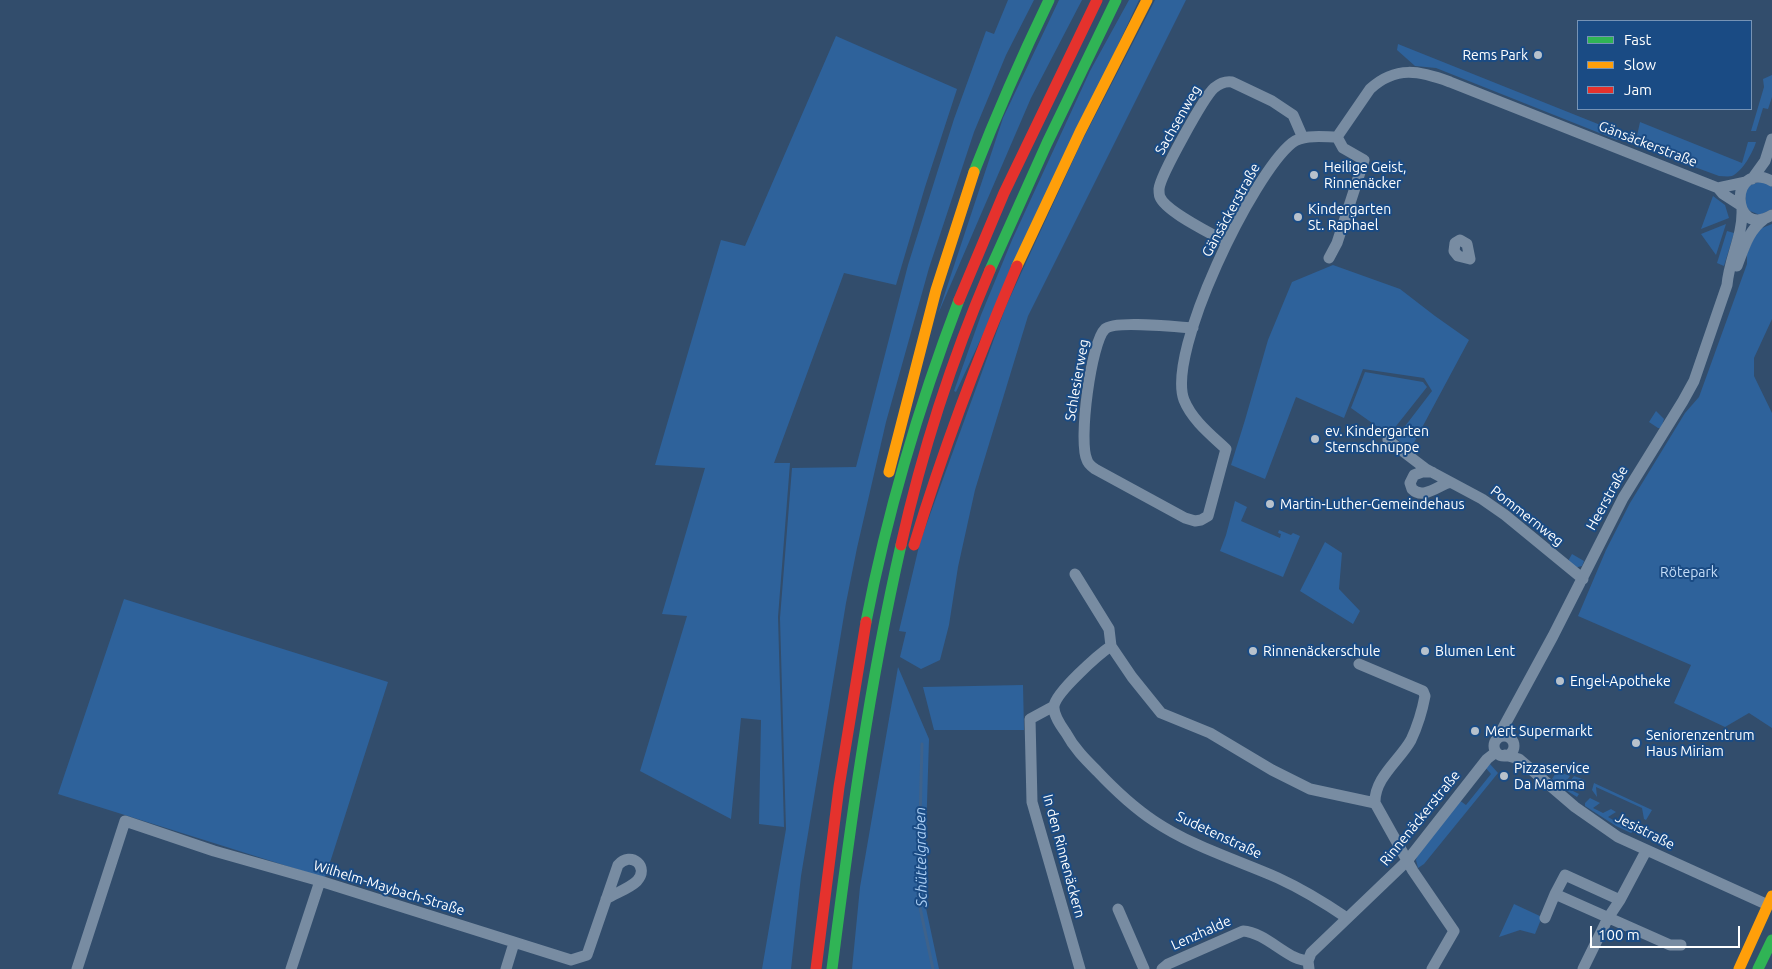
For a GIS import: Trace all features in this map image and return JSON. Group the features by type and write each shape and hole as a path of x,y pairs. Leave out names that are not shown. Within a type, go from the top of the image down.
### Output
{"main road":[{"path":"860,654 861,600 922,338 960,209 997,109 1049,0"},
{"path":"816,969 836,804 860,654 873,588 898,486 950,323 1002,197 1097,0"},
{"path":"832,969 856,782 875,660 920,470 945,388 973,310 1021,196 1116,0"},
{"path":"888,603 911,557 943,451 1005,293 1069,154 1147,0"},
{"path":"1739,969 1771,903"},
{"path":"1760,969 1772,940"},
{"path":"1760,969 1772,958"}],"street":[{"name":"Gänsäckerstraße","path":"1336,137 1346,125 1360,101 1378,82 1396,74 1419,72 1450,82 1718,188 1751,218 1770,217"},
{"name":"Sachsenweg","path":"1226,242 1170,208 1160,197 1159,190 1184,135 1214,88 1228,81 1272,101 1293,115 1303,138"},
{"path":"1303,138 1336,137 1343,148 1364,160 1338,243 1329,258"},
{"name":"Gänsäckerstraße","path":"1195,521 1208,516 1226,449 1199,422 1184,400 1182,371 1192,328 1226,242 1265,176 1286,149 1294,142 1303,138"},
{"path":"1749,180 1765,161 1772,139"},
{"path":"1765,161 1772,181"},
{"path":"1718,188 1762,178 1772,181"},
{"name":"Heerstraße","path":"1727,285 1728,270 1741,231 1739,194 1749,180"},
{"name":"Heerstraße","path":"1502,738 1505,723 1583,579 1622,498 1694,381 1727,285 1735,272 1749,234 1755,226 1770,217"},
{"name":"Schlesierweg","path":"1192,328 1128,325 1115,325 1106,328 1100,335 1088,387 1084,420 1084,442 1086,457 1090,465 1171,512 1195,521"},
{"name":"Pommernweg","path":"1388,440 1432,472 1482,499 1505,515 1583,579"},
{"path":"1432,472 1422,472 1414,475 1410,483 1412,489 1415,492 1426,493 1450,482"},
{"path":"1075,574 1109,629 1111,646 1161,713 1210,733 1272,770 1310,789 1374,803"},
{"path":"1054,706 1057,699 1086,667 1099,654 1111,646"},
{"path":"1359,664 1423,691 1425,696 1421,717 1410,742 1377,787 1374,803 1407,861 1454,931 1432,969"},
{"name":"In den Rinnenäckern","path":"1054,706 1030,720 1032,802 1080,969"},
{"name":"Sudetenstraße","path":"1054,706 1055,714 1073,747 1114,790 1154,821 1185,839 1280,879 1326,904 1347,918"},
{"path":"1502,738 1512,739 1505,751 1494,744 1502,738"},
{"name":"Rinnenäckerstraße","path":"1308,965 1311,953 1407,861 1487,758 1505,751"},
{"name":"Jesistraße","path":"1505,751 1519,760 1574,807 1618,837 1646,851 1771,903"},
{"name":"Wilhelm-Maybach-Straße","path":"77,969 125,820 214,851 320,881 571,960 587,955 606,899"},
{"path":"1583,969 1608,918 1620,900 1646,851"},
{"path":"1545,918 1565,874 1620,900"},
{"path":"291,969 320,881"},
{"path":"1556,894 1670,945 1681,945"},
{"path":"1118,908 1144,969"},
{"name":"Lenzhalde","path":"1162,969 1168,964 1243,931 1256,934 1308,965"},
{"path":"506,969 514,943"}],"green space":[{"path":"1008,0 1034,0 1006,55 974,132 929,268 886,422 857,548 846,603 801,876 791,969 762,969 786,829 780,618 792,468 856,467 908,265 954,119 986,31 994,34"},
{"path":"1059,0 1082,0 1031,98 938,314 1003,118"},
{"path":"1129,0 1139,0 956,392 954,391 981,315 1012,240 1090,71"},
{"path":"1155,0 1186,0 1028,316 975,490 958,567 949,625 940,660 921,669 900,657 906,632 899,631 920,542 1006,306 1082,141"},
{"path":"836,36 957,89 896,285 844,273 774,463 790,463 778,617 784,827 759,824 761,720 741,718 731,819 640,771 687,616 662,614 705,468 655,465 721,240 745,246"},
{"path":"1398,44 1618,132 1622,135 1621,138 1617,140 1436,68 1415,66 1397,50"},
{"path":"1772,75 1772,97 1768,109 1763,108 1756,131 1751,131 1764,87 1763,79"},
{"path":"1640,122 1742,163 1748,142 1756,142 1744,166 1736,174 1732,176 1719,176 1635,145"},
{"path":"1759,182 1769,184 1772,187 1772,209 1760,215 1746,207 1745,191 1748,186"},
{"path":"1713,196 1725,205 1729,218 1701,229"},
{"path":"1726,224 1716,255 1701,234"},
{"name":"Rötepark","path":"1772,224 1772,319 1754,358 1754,376 1772,413 1772,728 1749,713 1725,727 1674,703 1691,665 1578,616 1606,550 1630,503 1685,413 1699,397 1747,264 1747,254 1757,230"},
{"path":"1727,231 1734,233 1724,266 1717,263"},
{"path":"1333,265 1400,289 1469,340 1410,450 1396,438 1432,391 1424,378 1363,369 1344,418 1296,397 1265,479 1231,465 1268,340 1292,282"},
{"path":"1365,372 1423,382 1427,387 1389,435 1351,408"},
{"path":"1656,411 1664,419 1661,428 1649,422"},
{"path":"1235,501 1247,507 1241,521 1280,538 1279,530 1291,535 1293,533 1300,536 1283,577 1220,551"},
{"path":"1325,542 1342,553 1339,589 1360,611 1353,624 1300,591"},
{"path":"1572,554 1584,561 1582,566 1574,568 1567,563"},
{"path":"124,599 388,682 325,878 58,794"},
{"path":"898,667 929,739 924,899 939,969 852,969 860,887"},
{"path":"1023,685 1024,730 934,730 923,687"},
{"path":"1490,764 1498,773 1424,864 1418,868 1416,860 1418,852 1459,800 1466,805 1491,774 1485,767"},
{"path":"1557,771 1570,776 1562,787 1552,779"},
{"path":"1574,776 1585,780 1584,782 1576,779 1571,790 1579,794 1577,797 1564,789"},
{"path":"1594,783 1652,810 1646,820 1644,819 1642,808 1596,787 1597,797 1592,790"},
{"path":"1590,798 1600,803 1593,808 1603,813 1611,809 1616,812 1608,817 1631,830 1639,824 1641,825 1631,833 1616,826 1585,806 1585,803"},
{"path":"1514,904 1542,917 1535,934 1520,930 1499,937"}],"waterway":[{"name":"Schüttelgraben","path":"922,744 918,898 933,969"}],"traffic: fast":[{"path":"974,172 1010,85 1049,0"},
{"path":"990,270 1047,143 1116,0"},
{"path":"866,622 874,581 905,459 959,300"},
{"path":"832,969 853,809 870,703 901,545"},
{"path":"1758,969 1772,940"}],"traffic: slow":[{"path":"1017,266 1080,132 1147,0"},
{"path":"889,472 936,290 974,172"},
{"path":"1739,969 1772,896"}],"traffic: jam":[{"path":"959,300 1004,193 1097,0"},
{"path":"914,545 962,404 1017,266"},
{"path":"901,545 918,475 939,406 963,337 990,270"},
{"path":"816,969 839,787 866,622"}],"place":[{"name":"Rems Park","path":"1538,55"},
{"name":"Heilige Geist, Rinnenäcker","path":"1314,175"},
{"name":"Kindergarten St. Raphael","path":"1298,217"},
{"name":"ev. Kindergarten Sternschnuppe","path":"1315,439"},
{"name":"Martin-Luther-Gemeindehaus","path":"1270,504"},
{"name":"Rinnenäckerschule","path":"1253,651"},
{"name":"Blumen Lent","path":"1425,651"},
{"name":"Engel-Apotheke","path":"1560,681"},
{"name":"Mert Supermarkt","path":"1475,731"},
{"name":"Seniorenzentrum Haus Miriam","path":"1636,743"},
{"name":"Pizzaservice Da Mamma","path":"1504,776"}]}
